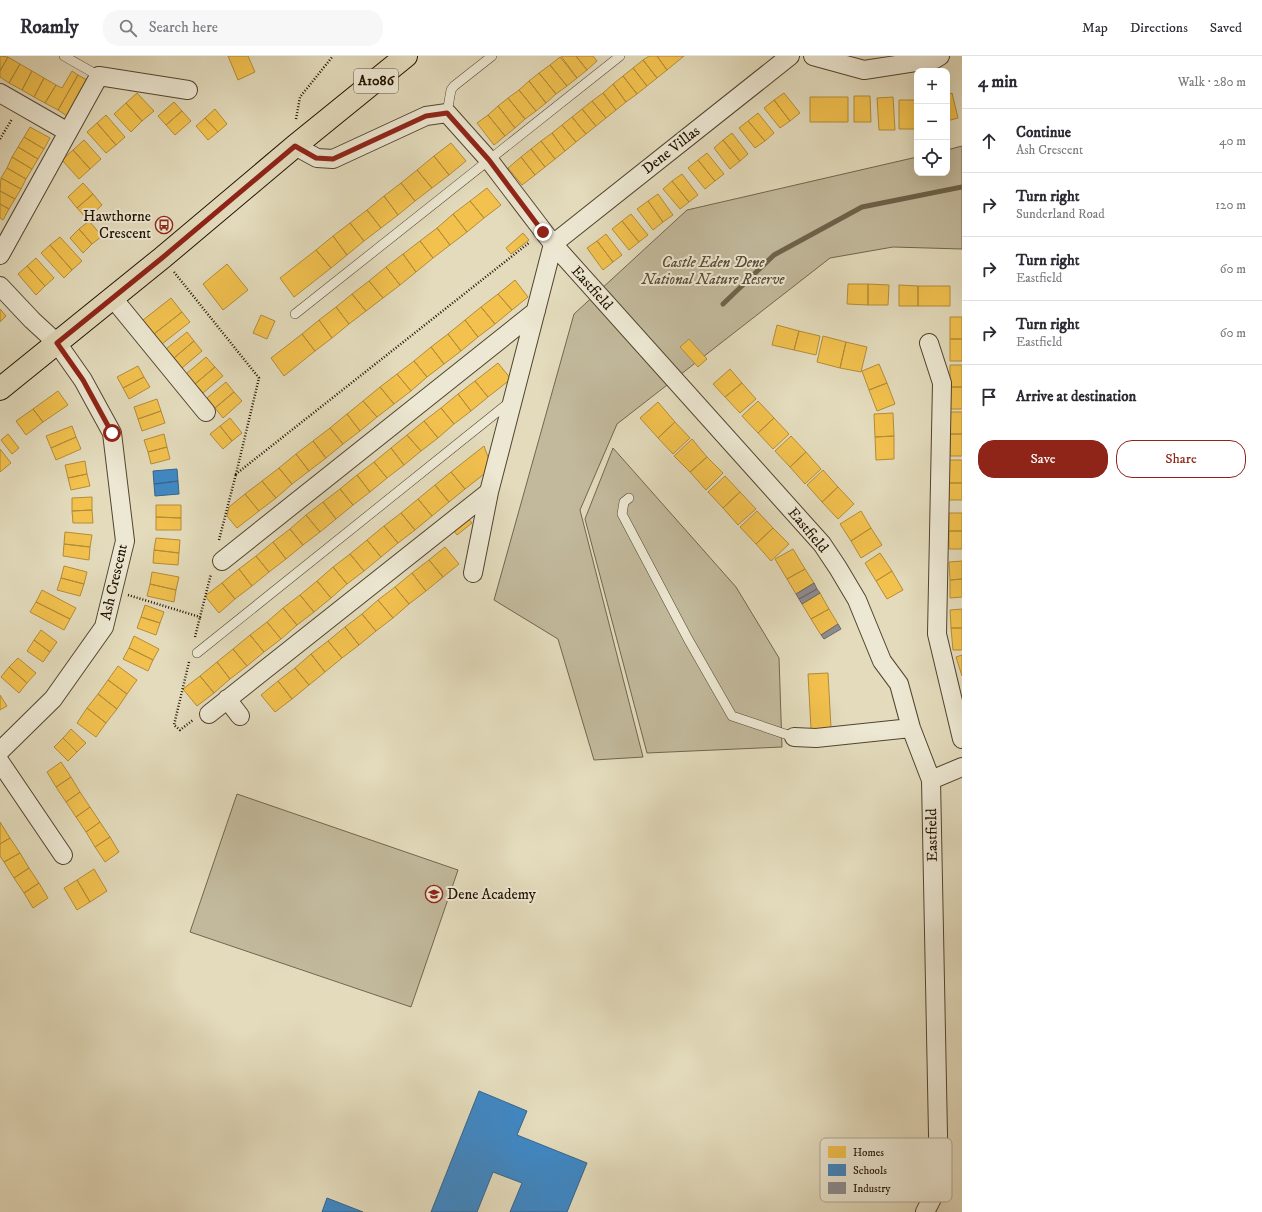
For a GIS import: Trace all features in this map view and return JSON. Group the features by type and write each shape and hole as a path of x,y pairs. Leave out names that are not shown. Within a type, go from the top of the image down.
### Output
{"main road":[{"name":"A1086","path":"0,389 162,258 295,146 406,56"}],"street":[{"name":"Dene Villas","path":"548,238 790,56"},
{"path":"813,56 864,70 935,59 940,56"},
{"path":"0,255 99,76 188,90"},
{"path":"0,93 68,132"},
{"path":"295,146 316,158 333,159 426,116 447,113"},
{"name":"Eastfield","path":"447,113 489,160 548,238 822,544 857,600 882,661 899,684 911,728 931,780 938,1138"},
{"path":"473,573 489,492 536,311 548,238"},
{"name":"Ash Crescent","path":"0,286 32,320 57,343 83,380 112,433 125,541 104,626 53,699 0,751"},
{"path":"112,297 206,412"},
{"path":"217,566 536,311"},
{"path":"929,343 942,383 937,634 962,739"},
{"path":"208,714 489,492"},
{"path":"227,699 240,716"},
{"path":"794,737 816,738 911,728"},
{"path":"0,762 63,854"},
{"path":"931,780 962,766"},
{"name":"Eastfield","path":"925,1212 930,1202"}],"lane":[{"path":"64,56 99,76"},
{"path":"447,113 451,90 454,86 492,56"},
{"path":"295,314 620,56"},
{"path":"194,654 513,399"},
{"path":"629,498 624,502 622,514 732,716 794,737"}],"path":[{"path":"295,146 296,121 300,97 333,56"},
{"path":"0,139 20,105"},
{"path":"236,474 548,238"},
{"path":"183,283 259,378 219,541"},
{"path":"194,643 200,616 217,566"},
{"path":"113,591 200,616"},
{"path":"194,654 174,725 180,730 198,715 208,714"}],"green space":[{"name":"Castle Eden Dene National Nature Reserve","path":"962,146 962,249 893,247 830,258 617,424 580,510 643,757 594,760 558,639 494,600 574,314 687,210 914,158 914,176 950,176 950,149"},
{"path":"613,448 736,587 779,658 782,747 647,753 585,519"},
{"path":"237,794 458,870 411,1007 190,932"}],"building: Homes":[{"path":"0,56 8,57 0,71"},
{"path":"228,56 248,56 255,72 238,80"},
{"path":"561,56 576,56 587,70 577,78"},
{"path":"576,56 593,56 597,61 587,70"},
{"path":"649,56 657,56 667,70 657,78 643,60"},
{"path":"657,56 684,56 667,70"},
{"path":"8,57 20,64 9,83 0,77 0,71"},
{"path":"560,57 577,78 567,86 550,65"},
{"path":"643,60 657,78 647,86 633,68"},
{"path":"20,64 32,71 22,90 9,83"},
{"path":"550,65 567,86 556,94 539,73"},
{"path":"633,68 647,86 637,94 623,76"},
{"path":"32,71 44,78 34,97 22,90"},
{"path":"72,71 78,75 58,110 45,103 56,85 62,88"},
{"path":"539,73 556,94 546,103 529,81"},
{"path":"78,75 87,80 67,116 58,110"},
{"path":"623,76 637,94 626,102 613,84"},
{"path":"44,78 56,85 45,103 34,97"},
{"path":"529,81 546,103 536,111 519,90"},
{"path":"613,84 626,102 616,110 603,93"},
{"path":"519,90 536,111 525,119 508,98"},
{"path":"137,93 154,111 142,121 126,103"},
{"path":"603,93 616,110 606,118 592,101"},
{"path":"784,93 800,113 790,121 774,100"},
{"path":"952,93 958,118 950,120 950,104 950,94"},
{"path":"854,96 870,96 871,122 854,122"},
{"path":"810,97 848,97 848,122 810,122"},
{"path":"893,97 895,130 879,130 877,98"},
{"path":"508,98 525,119 515,128 498,106"},
{"path":"774,100 790,121 780,128 764,108"},
{"path":"899,100 914,100 914,129 899,129"},
{"path":"592,101 606,118 596,126 582,109"},
{"path":"174,102 182,111 166,125 158,116"},
{"path":"126,103 142,121 131,132 114,114"},
{"path":"498,106 515,128 505,136 488,115"},
{"path":"215,109 227,124 218,132 205,118"},
{"path":"582,109 596,126 586,134 572,117"},
{"path":"182,111 191,121 175,135 166,125"},
{"path":"758,113 774,133 765,141 748,121"},
{"path":"106,115 125,137 116,145 97,123"},
{"path":"488,115 505,136 494,145 477,123"},
{"path":"572,117 586,134 576,142 562,125"},
{"path":"205,118 218,132 208,140 196,126"},
{"path":"748,121 765,141 755,148 739,128"},
{"path":"97,123 116,145 106,153 87,132"},
{"path":"562,125 576,142 565,151 552,133"},
{"path":"30,127 50,138 44,149 24,137"},
{"path":"552,133 565,151 555,159 541,141"},
{"path":"732,133 748,154 740,161 723,140"},
{"path":"24,137 44,149 38,159 18,147"},
{"path":"84,140 101,159 90,169 73,150"},
{"path":"723,140 740,161 730,169 714,148"},
{"path":"541,141 555,159 545,167 531,149"},
{"path":"451,143 466,161 449,175 434,156"},
{"path":"18,147 38,159 32,169 12,157"},
{"path":"531,149 545,167 535,175 521,157"},
{"path":"73,150 90,169 79,179 62,160"},
{"path":"707,153 724,174 715,181 698,160"},
{"path":"434,156 449,175 432,188 417,170"},
{"path":"12,157 32,169 26,179 7,168"},
{"path":"521,157 535,175 522,185 508,168"},
{"path":"698,160 715,181 705,189 688,168"},
{"path":"7,168 26,179 21,189 1,178"},
{"path":"417,170 432,188 415,201 401,183"},
{"path":"682,174 698,195 689,202 672,181"},
{"path":"1,178 21,189 15,199 0,191"},
{"path":"672,181 689,202 680,209 663,189"},
{"path":"83,183 93,194 77,208 68,197"},
{"path":"401,183 415,201 398,215 384,196"},
{"path":"487,188 501,205 484,218 470,201"},
{"path":"0,191 15,199 9,209 0,204"},
{"path":"93,194 102,205 87,219 77,208"},
{"path":"658,194 673,215 663,222 648,201"},
{"path":"384,196 398,215 381,228 367,210"},
{"path":"470,201 484,218 467,232 453,214"},
{"path":"648,201 663,222 653,230 637,209"},
{"path":"0,204 9,209 3,220 0,218"},
{"path":"367,210 381,228 364,241 350,223"},
{"path":"453,214 467,232 450,245 437,228"},
{"path":"631,214 648,235 639,242 622,221"},
{"path":"89,221 102,236 92,244 79,229"},
{"path":"622,221 639,242 629,250 612,229"},
{"path":"350,223 364,241 347,255 333,236"},
{"path":"437,228 450,245 433,258 420,241"},
{"path":"79,229 92,244 83,253 70,238"},
{"path":"523,233 529,240 511,254 506,248"},
{"path":"606,234 622,255 613,262 597,241"},
{"path":"333,236 347,255 331,268 316,250"},
{"path":"60,237 82,261 72,270 50,245"},
{"path":"420,241 433,258 416,272 403,254"},
{"path":"597,241 613,262 603,270 587,248"},
{"path":"50,245 72,270 64,278 41,253"},
{"path":"316,250 331,268 294,297 280,278"},
{"path":"403,254 416,272 400,285 386,267"},
{"path":"36,258 54,278 45,286 27,266"},
{"path":"227,264 248,290 223,310 203,284"},
{"path":"27,266 45,286 36,295 18,274"},
{"path":"386,267 400,285 383,298 369,281"},
{"path":"515,280 528,297 512,310 498,294"},
{"path":"369,281 383,298 366,311 352,294"},
{"path":"848,284 868,284 868,305 847,304"},
{"path":"868,284 889,285 888,305 868,305"},
{"path":"899,285 918,286 918,306 899,306"},
{"path":"918,286 950,286 950,306 918,306"},
{"path":"352,294 366,311 349,324 336,307"},
{"path":"498,294 512,310 495,324 481,307"},
{"path":"171,298 182,312 154,334 143,320"},
{"path":"336,307 349,324 332,338 319,320"},
{"path":"481,307 495,324 478,337 465,320"},
{"path":"0,309 6,316 0,322"},
{"path":"182,312 190,322 162,344 154,334"},
{"path":"261,315 275,321 267,339 253,333"},
{"path":"950,317 962,317 962,339 950,339"},
{"path":"319,320 332,338 315,351 302,334"},
{"path":"465,320 478,337 461,351 448,334"},
{"path":"777,325 799,331 794,350 772,345"},
{"path":"799,331 820,336 816,355 794,350"},
{"path":"187,332 194,341 174,358 166,349"},
{"path":"302,334 315,351 284,376 271,358"},
{"path":"448,334 461,351 444,364 431,347"},
{"path":"823,336 846,342 840,368 817,362"},
{"path":"689,339 707,359 698,367 680,347"},
{"path":"950,339 962,339 962,361 950,361"},
{"path":"194,341 202,351 182,368 174,358"},
{"path":"846,342 867,347 861,372 840,368"},
{"path":"431,347 444,364 427,377 414,361"},
{"path":"206,357 215,367 195,384 186,374"},
{"path":"414,361 427,377 411,391 397,374"},
{"path":"498,363 511,379 488,397 475,381"},
{"path":"879,364 887,383 869,390 862,371"},
{"path":"950,365 962,365 962,387 950,387"},
{"path":"138,366 144,377 123,388 117,377"},
{"path":"215,367 223,376 203,393 195,384"},
{"path":"730,369 742,383 725,397 713,384"},
{"path":"397,374 411,391 394,404 380,387"},
{"path":"144,377 150,387 129,399 123,388"},
{"path":"475,381 488,397 471,411 458,394"},
{"path":"226,382 234,392 215,408 207,398"},
{"path":"742,383 756,399 740,413 725,397"},
{"path":"887,383 895,404 877,411 869,390"},
{"path":"380,387 394,404 377,417 363,401"},
{"path":"950,387 962,387 962,409 950,409"},
{"path":"58,391 68,405 43,422 33,409"},
{"path":"234,392 242,401 223,418 215,408"},
{"path":"458,394 471,411 454,424 441,408"},
{"path":"157,399 161,411 138,419 134,407"},
{"path":"363,401 377,417 360,431 347,414"},
{"path":"758,401 774,418 758,433 742,416"},
{"path":"658,402 675,422 658,438 640,418"},
{"path":"441,408 454,424 438,438 424,421"},
{"path":"33,409 43,422 26,435 16,421"},
{"path":"161,411 165,423 142,431 138,419"},
{"path":"950,412 962,412 962,434 950,434"},
{"path":"893,413 894,436 875,437 874,414"},
{"path":"347,414 360,431 343,444 330,428"},
{"path":"230,418 242,433 232,441 220,426"},
{"path":"774,418 789,434 773,449 758,433"},
{"path":"424,421 438,438 421,451 407,435"},
{"path":"675,422 690,438 673,454 658,438"},
{"path":"72,426 76,437 51,448 46,436"},
{"path":"220,426 232,441 223,449 210,434"},
{"path":"330,428 343,444 326,458 313,441"},
{"path":"8,434 19,448 12,454 1,440"},
{"path":"164,434 167,447 148,452 144,440"},
{"path":"950,434 962,434 962,456 950,456"},
{"path":"407,435 421,451 404,465 391,448"},
{"path":"791,436 806,452 790,467 775,451"},
{"path":"894,436 894,459 876,460 875,437"},
{"path":"76,437 81,449 56,460 51,448"},
{"path":"692,439 707,457 690,472 674,456"},
{"path":"313,441 326,458 309,471 296,454"},
{"path":"484,446 492,468 465,489 451,472"},
{"path":"167,447 170,459 151,464 148,452"},
{"path":"391,448 404,465 387,478 374,462"},
{"path":"0,449 11,463 0,472"},
{"path":"806,452 821,469 805,484 790,467"},
{"path":"296,454 309,471 292,484 279,468"},
{"path":"707,457 723,473 706,490 690,472"},
{"path":"949,460 962,460 962,483 949,483"},
{"path":"85,461 87,474 68,478 65,465"},
{"path":"374,462 387,478 370,492 357,475"},
{"path":"279,468 292,484 276,498 262,481"},
{"path":"823,470 838,487 822,502 807,485"},
{"path":"451,472 465,489 449,502 435,485"},
{"path":"87,474 90,486 71,490 68,478"},
{"path":"357,475 370,492 353,505 340,489"},
{"path":"725,476 740,492 723,508 708,492"},
{"path":"262,481 276,498 259,511 245,494"},
{"path":"949,483 962,483 962,500 949,500"},
{"path":"435,485 449,502 432,516 418,499"},
{"path":"838,487 854,504 838,519 822,502"},
{"path":"340,489 353,505 336,519 323,502"},
{"path":"740,492 756,509 738,525 723,508"},
{"path":"245,494 259,511 237,528 227,516 229,507"},
{"path":"92,497 92,510 72,511 72,498"},
{"path":"418,499 432,516 415,530 401,513"},
{"path":"323,502 336,519 320,532 306,515"},
{"path":"156,505 181,505 181,518 156,517"},
{"path":"92,510 93,523 73,523 72,511"},
{"path":"757,511 773,528 756,544 740,527"},
{"path":"861,511 871,528 851,541 840,524"},
{"path":"401,513 415,530 398,543 384,526"},
{"path":"949,513 962,513 962,531 949,531"},
{"path":"306,515 320,532 303,545 290,529"},
{"path":"156,517 181,518 181,530 156,530"},
{"path":"467,517 472,523 457,535 452,528"},
{"path":"384,526 398,543 381,557 367,540"},
{"path":"773,528 789,544 771,561 756,544"},
{"path":"871,528 882,545 861,558 851,541"},
{"path":"290,529 303,545 286,559 273,542"},
{"path":"949,531 962,531 962,549 949,549"},
{"path":"65,532 92,535 90,547 64,544"},
{"path":"156,538 180,540 179,553 154,550"},
{"path":"367,540 381,557 364,571 350,554"},
{"path":"273,542 286,559 269,572 256,556"},
{"path":"64,544 90,547 89,560 63,556"},
{"path":"445,547 459,564 443,577 429,560"},
{"path":"793,549 805,569 787,579 775,559"},
{"path":"154,550 179,553 178,565 153,563"},
{"path":"880,553 892,571 876,581 865,563"},
{"path":"350,554 364,571 347,584 333,567"},
{"path":"256,556 269,572 252,586 239,569"},
{"path":"429,560 443,577 426,591 412,573"},
{"path":"962,561 962,579 950,580 949,562"},
{"path":"64,566 87,572 84,584 61,578"},
{"path":"333,567 347,584 331,598 317,581"},
{"path":"239,569 252,586 235,599 222,583"},
{"path":"805,569 814,583 796,594 787,579"},
{"path":"892,571 903,590 887,599 876,581"},
{"path":"152,572 179,577 176,590 150,584"},
{"path":"412,573 426,591 409,604 395,587"},
{"path":"61,578 84,584 80,596 57,590"},
{"path":"962,579 962,597 950,598 950,580"},
{"path":"317,581 331,598 314,612 300,595"},
{"path":"222,583 235,599 219,613 205,596"},
{"path":"150,584 176,590 174,602 147,596"},
{"path":"395,587 409,604 393,618 378,600"},
{"path":"42,590 76,608 70,619 36,602"},
{"path":"820,593 829,609 811,619 802,604"},
{"path":"300,595 314,612 297,625 283,608"},
{"path":"378,600 393,618 376,631 362,614"},
{"path":"36,602 70,619 64,630 30,612"},
{"path":"145,605 164,612 160,623 141,617"},
{"path":"283,608 297,625 281,639 267,622"},
{"path":"829,609 838,624 821,635 811,619"},
{"path":"962,609 962,628 951,628 950,610"},
{"path":"362,614 376,631 359,645 345,627"},
{"path":"141,617 160,623 156,635 137,628"},
{"path":"267,622 281,639 264,652 250,635"},
{"path":"345,627 359,645 342,658 328,641"},
{"path":"951,628 962,628 962,650 953,650"},
{"path":"41,630 57,642 50,652 34,640"},
{"path":"250,635 264,652 247,666 233,649"},
{"path":"134,636 159,649 153,660 129,648"},
{"path":"34,640 50,652 43,662 27,651"},
{"path":"328,641 342,658 325,672 311,654"},
{"path":"129,648 153,660 148,671 123,659"},
{"path":"233,649 247,666 230,679 217,662"},
{"path":"311,654 325,672 309,685 295,668"},
{"path":"962,655 962,676 956,657"},
{"path":"18,658 36,673 27,683 9,667"},
{"path":"217,662 230,679 214,693 200,676"},
{"path":"118,666 137,680 127,694 108,680"},
{"path":"9,667 27,683 19,693 1,677"},
{"path":"295,668 309,685 292,699 278,681"},
{"path":"828,673 831,728 811,729 808,674"},
{"path":"200,676 214,693 197,706 183,689"},
{"path":"108,680 127,694 117,709 98,694"},
{"path":"278,681 292,699 275,712 261,695"},
{"path":"98,694 117,709 106,723 87,708"},
{"path":"0,695 7,706 0,710"},
{"path":"87,708 106,723 96,737 77,723"},
{"path":"71,729 86,743 77,752 63,738"},
{"path":"63,738 77,752 68,761 54,747"},
{"path":"61,762 71,777 56,787 47,772"},
{"path":"71,777 80,792 66,802 56,787"},
{"path":"80,792 90,807 76,817 66,802"},
{"path":"90,807 100,822 86,832 76,817"},
{"path":"0,822 10,838 0,844"},
{"path":"100,822 110,837 95,847 86,832"},
{"path":"110,837 119,852 105,862 95,847"},
{"path":"10,838 20,853 4,862 0,856 0,844"},
{"path":"20,853 29,868 14,878 4,862"},
{"path":"29,868 39,883 24,893 14,878"},
{"path":"94,869 107,891 90,902 77,880"},
{"path":"77,880 90,902 77,910 64,888"},
{"path":"39,883 48,898 33,908 24,893"}],"building: Schools":[{"path":"177,469 178,481 154,484 153,471"},
{"path":"178,481 179,494 155,496 154,484"},
{"path":"479,1091 527,1111 517,1135 587,1163 567,1212 510,1212 522,1183 493,1172 477,1212 431,1212"},
{"path":"327,1198 363,1212 322,1212"}],"building: Industry":[{"path":"814,583 817,589 799,599 796,594"},
{"path":"817,589 820,593 802,604 799,599"},
{"path":"838,624 841,629 824,639 821,635"}],"waterway":[{"path":"723,304 774,255 862,207 962,187"}],"place":[{"name":"Hawthorne Crescent","path":"164,225"},
{"name":"Dene Academy","path":"434,894"}],"route":[{"path":"112,433 83,380 57,343 162,258 295,146 316,158 333,159 426,116 447,113 489,160 543,232"}]}
